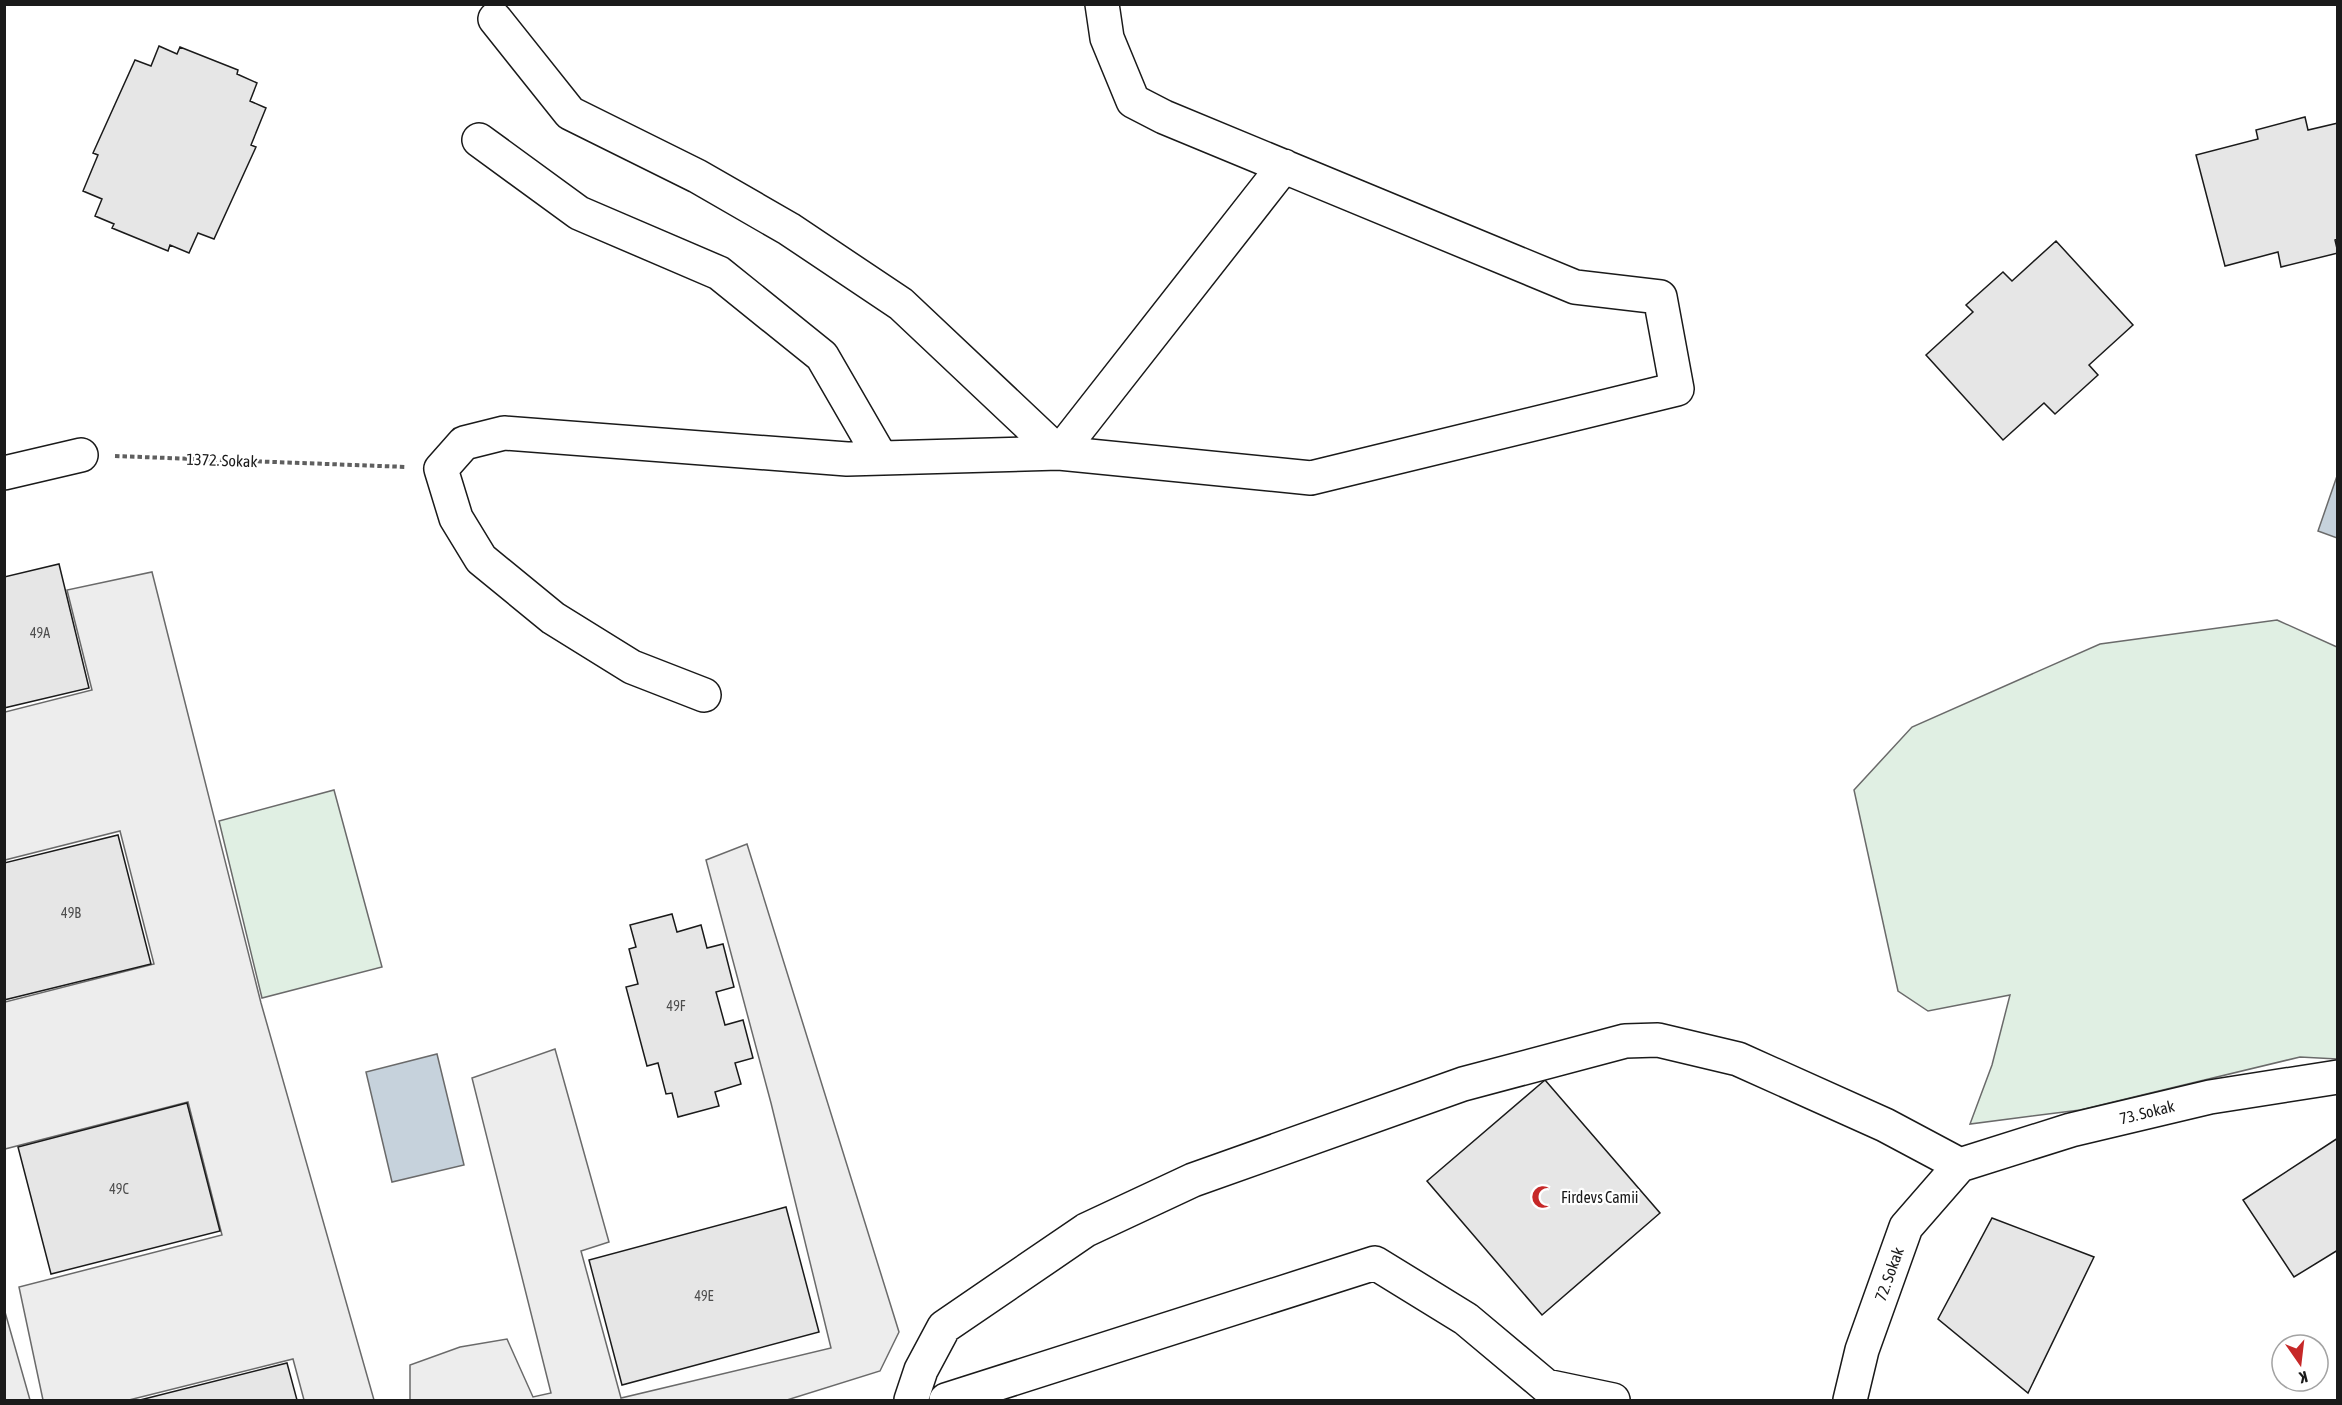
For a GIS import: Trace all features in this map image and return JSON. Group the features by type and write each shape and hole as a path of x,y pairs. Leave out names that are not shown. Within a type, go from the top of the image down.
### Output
{"street":[{"path":"704,694 632,667 553,618 481,559 456,518 441,469 464,443 504,433 847,459 1059,453 1311,478 1677,389 1659,297 1575,287 1164,117 1133,101 1107,38 1102,4"},
{"path":"495,19 570,113 697,176 789,229 901,304 1059,453"},
{"path":"479,140 579,213 719,273 822,356 881,458"},
{"path":"1059,453 1284,166"},
{"path":"4,473 81,455"},
{"path":"911,1401 921,1370 944,1327 1086,1230 1193,1180 1463,1084 1625,1041 1658,1040 1738,1059 1886,1125 1960,1165"},
{"name":"73. Sokak","path":"1960,1165 2071,1130 2210,1097 2337,1077"},
{"name":"72. Sokak","path":"1850,1401 1862,1350 1906,1227 1960,1165"},
{"path":"946,1401 1375,1263 1466,1319 1546,1386 1613,1401"}],"path":[{"name":"1372. Sokak","path":"81,455 441,469"}],"green space":[{"path":"2277,620 2337,647 2337,1059 2300,1057 2080,1110 1970,1124 1992,1065 2010,995 1928,1011 1898,991 1854,790 1912,727 2100,644"},
{"path":"334,790 382,967 262,998 219,821"}],"shaded area":[{"path":"2337,476 2337,538 2318,531"},
{"path":"152,572 261,1003 374,1400 304,1400 293,1359 129,1400 43,1400 19,1287 222,1235 188,1102 5,1149 5,1002 154,964 120,831 5,860 5,712 92,690 67,590"},
{"path":"747,844 899,1332 880,1371 787,1400 410,1400 410,1365 460,1347 507,1339 533,1397 551,1393 472,1078 555,1049 609,1242 581,1251 621,1398 831,1348 771,1103 706,860"},
{"path":"437,1054 464,1165 392,1182 366,1072"},
{"path":"5,1312 30,1400 5,1400"}],"building":[{"path":"159,46 177,54 180,47 238,70 237,74 257,83 250,101 266,108 251,145 256,147 214,239 198,233 189,253 170,245 168,251 112,228 114,224 95,216 102,199 83,191 98,155 93,153 135,60 151,66"},
{"path":"2305,117 2308,130 2338,123 2338,239 2335,240 2338,253 2281,267 2278,252 2225,266 2196,155 2258,139 2256,130"},
{"path":"2056,241 2133,325 2089,365 2098,375 2055,414 2044,403 2003,440 1926,355 1973,312 1966,305 2003,272 2012,281"},
{"path":"59,564 89,688 4,708 4,577"},
{"path":"118,835 151,964 4,1000 4,863"},
{"path":"672,914 677,932 701,925 707,948 723,944 734,987 716,992 725,1025 743,1020 753,1058 735,1063 741,1084 715,1092 719,1106 678,1117 672,1093 666,1094 658,1063 647,1066 626,987 638,984 629,949 636,947 630,925"},
{"name":"Firdevs Camii","path":"1545,1080 1660,1213 1542,1315 1427,1181"},
{"path":"187,1103 220,1231 51,1274 18,1147"},
{"path":"2338,1138 2338,1250 2294,1277 2243,1200"},
{"path":"786,1207 819,1332 622,1385 589,1260"},
{"path":"1992,1218 2094,1257 2028,1393 1938,1319"},
{"path":"287,1363 297,1400 140,1400"}],"place":[{"name":"Firdevs Camii","path":"1543,1197"}]}
